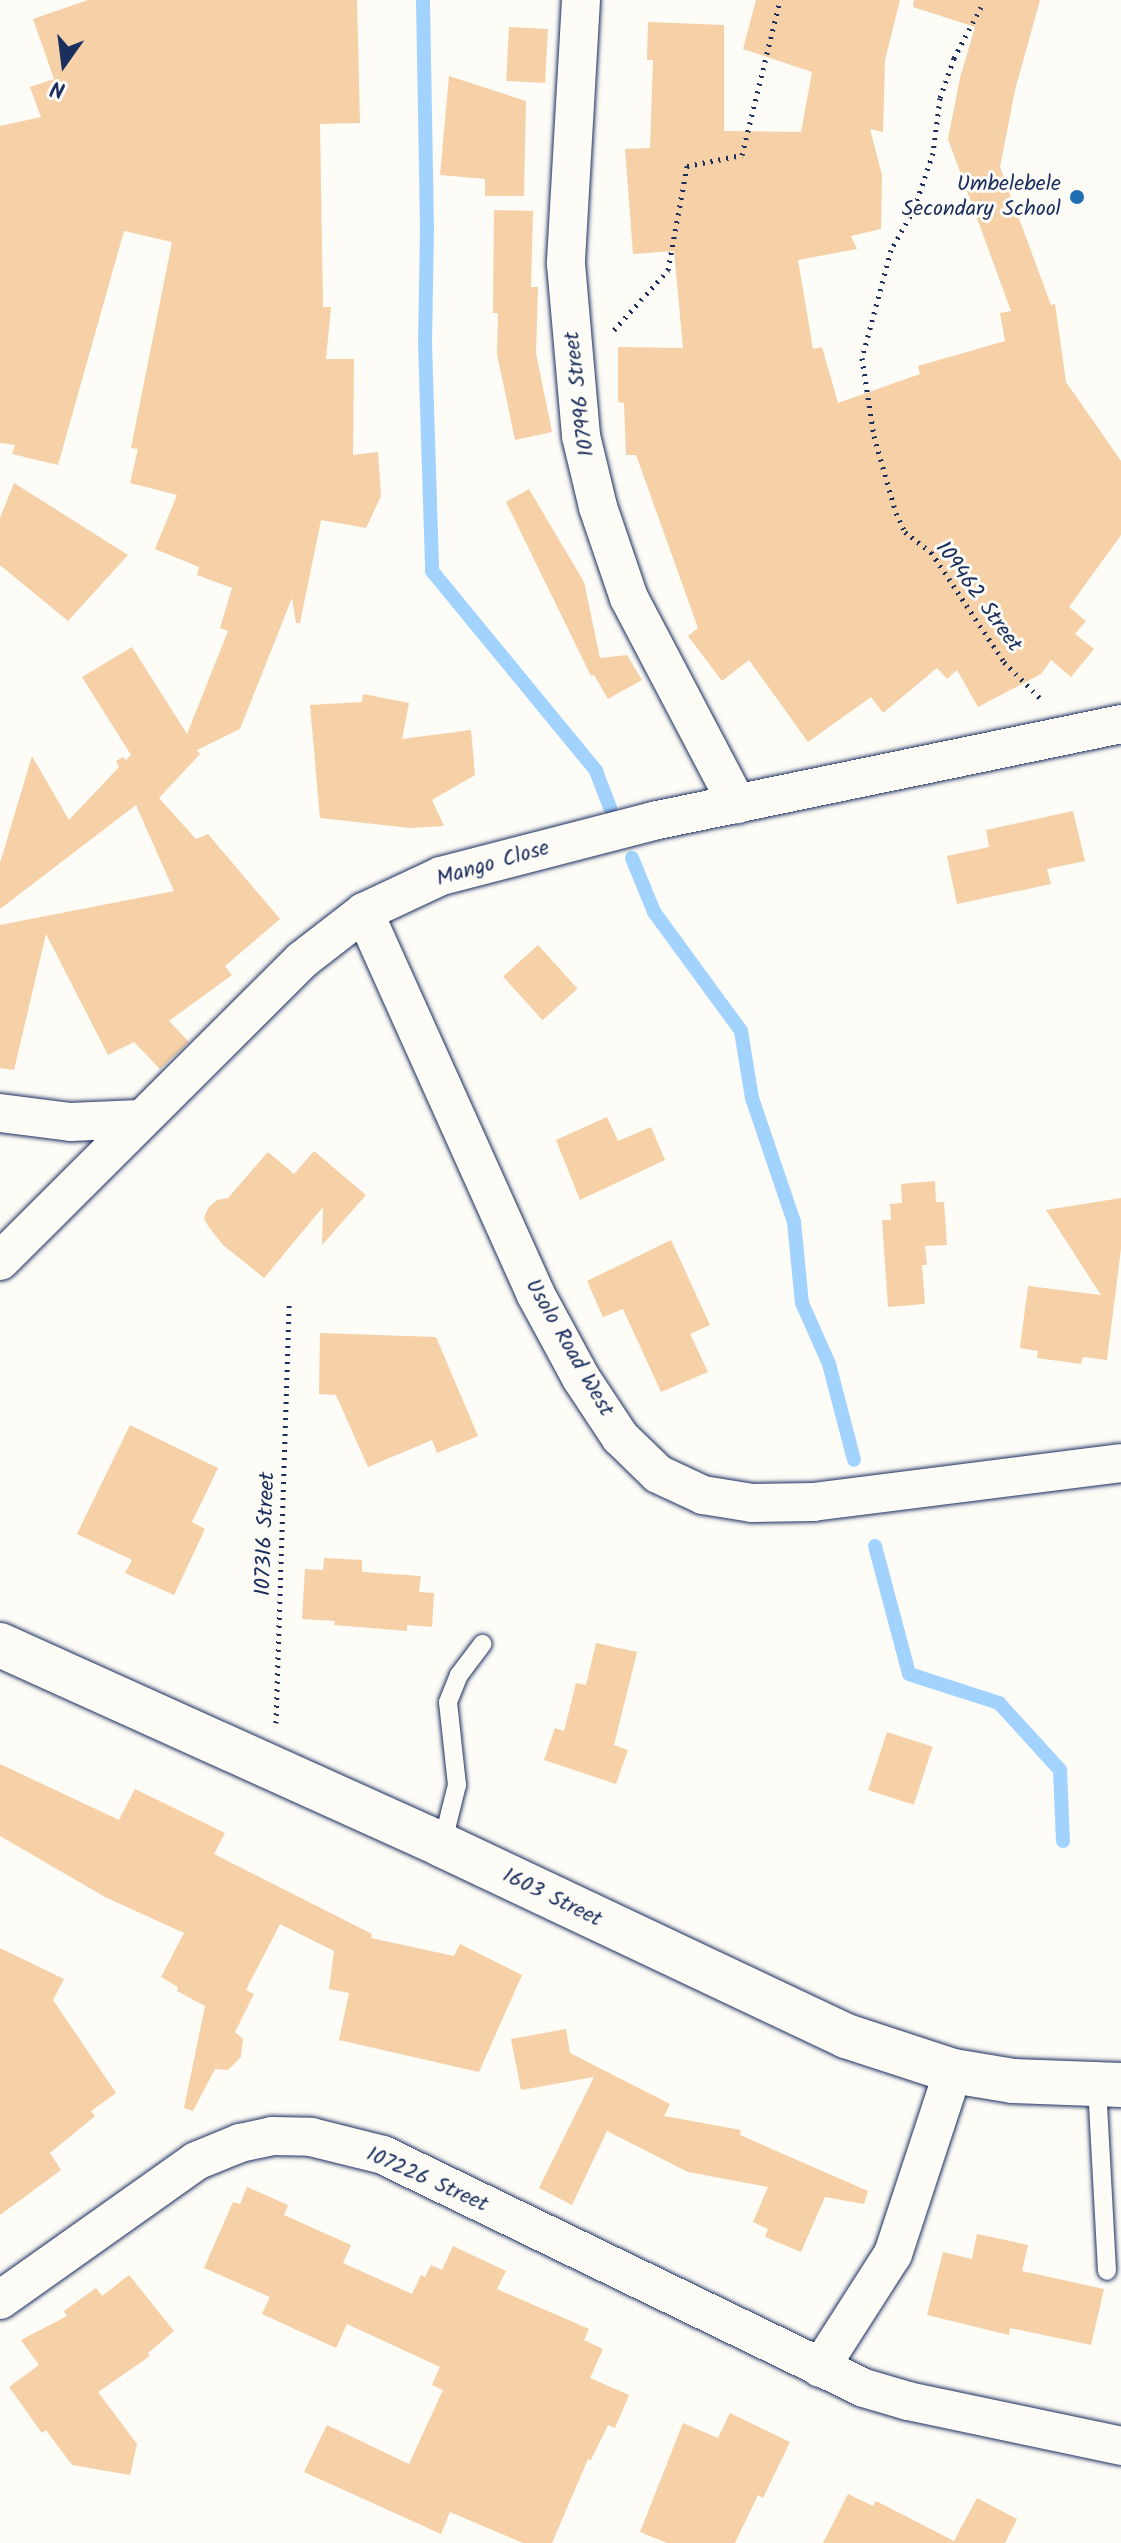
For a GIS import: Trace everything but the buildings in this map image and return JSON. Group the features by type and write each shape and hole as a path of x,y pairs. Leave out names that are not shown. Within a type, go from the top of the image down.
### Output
{"street":[{"name":"107996 Street","path":"581,0 566,264 581,436 598,507 629,598 737,804"},
{"name":"Mango Close","path":"0,1261 302,960 364,912 441,876 653,821 1121,724"},
{"name":"Usolo Road West","path":"364,912 535,1293 581,1378 612,1425 658,1474 703,1495 752,1503 813,1502 1121,1463"},
{"path":"0,1113 70,1122 140,1119"},
{"name":"1603 Street","path":"0,1645 442,1845 846,2036 953,2071 1013,2081 1109,2086"},
{"path":"820,2368 893,2254 953,2071"},
{"name":"107226 Street","path":"0,2300 196,2161 262,2138 311,2137 383,2155 864,2388 908,2401 1121,2446"}],"lane":[{"path":"442,1845 457,1785 448,1702 459,1675 482,1644"},
{"path":"1107,2271 1109,2086"}],"path":[{"path":"576,372 668,270 687,166 742,155 780,0"},
{"name":"109462 Street","path":"981,7 954,58 940,98 933,153 914,209 891,250 862,358 874,436 896,513 905,532 931,552 1004,662 1078,732"},
{"name":"107316 Street","path":"275,1768 289,1301"}],"waterway":[{"path":"423,0 427,228 425,343 432,571 596,771 610,807"},
{"path":"632,858 654,912 741,1031 752,1098 794,1222 802,1303 829,1364 854,1460"},
{"path":"875,1546 909,1674 999,1703 1060,1770 1063,1841"}],"place":[{"name":"Umbelebele Secondary School","path":"1077,197"}]}
